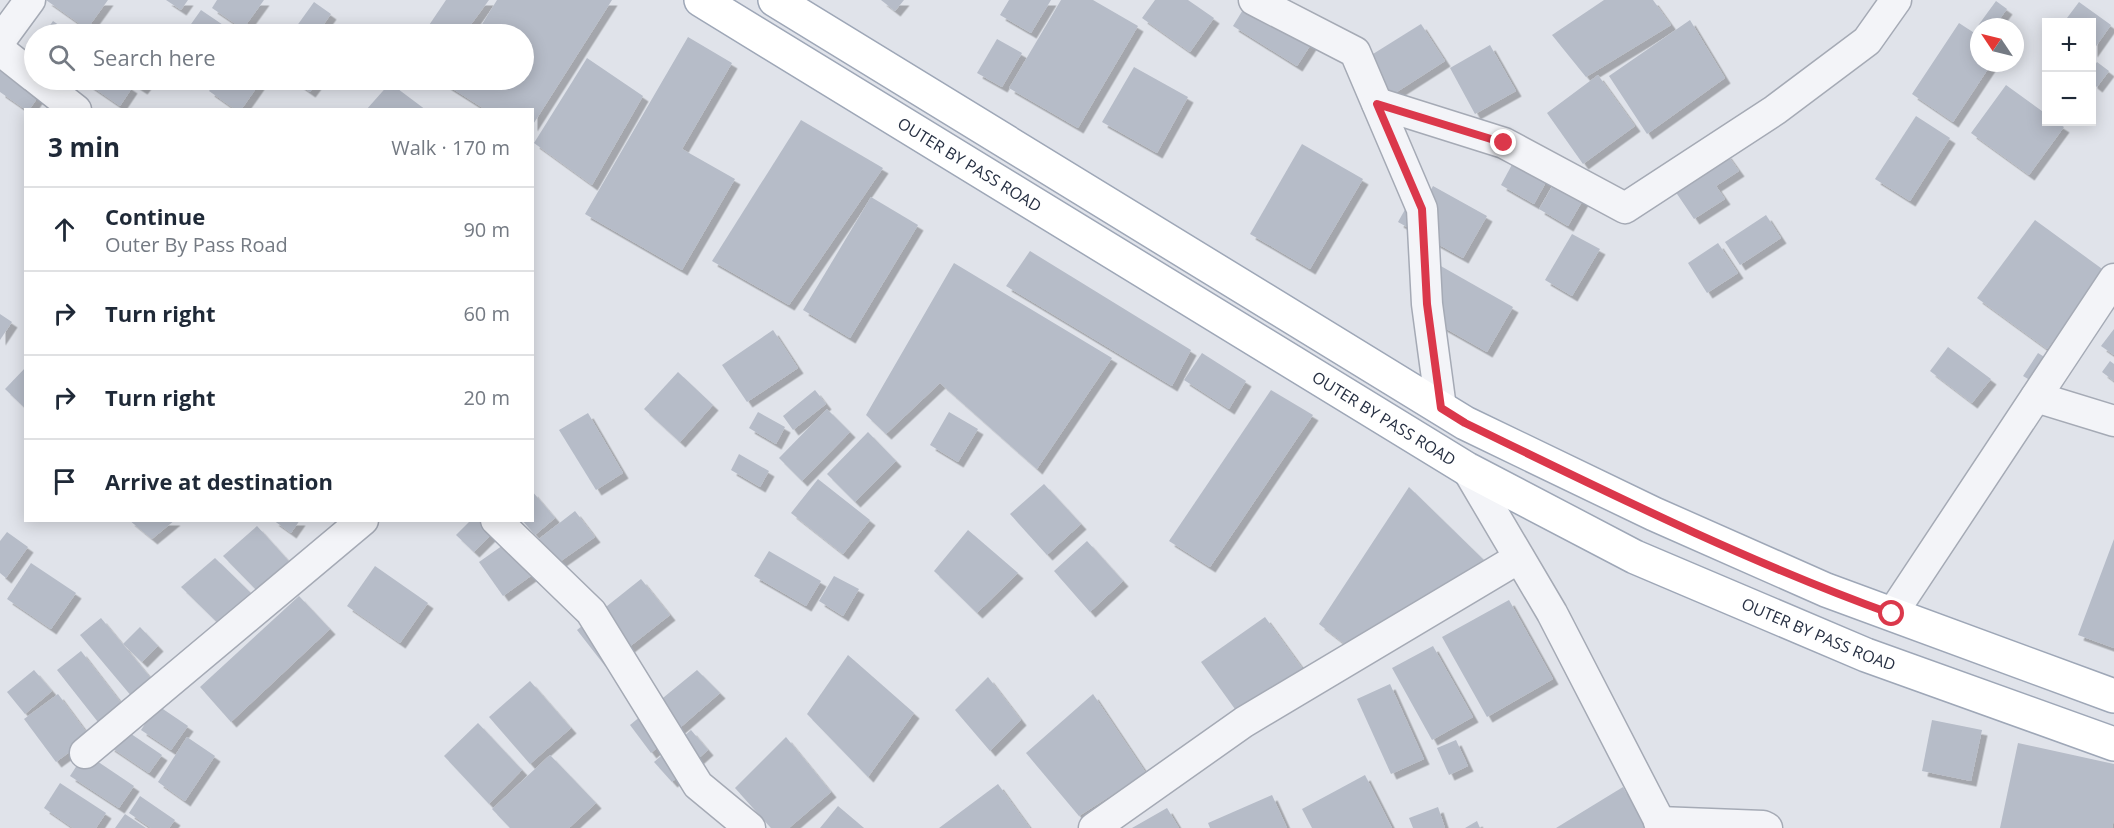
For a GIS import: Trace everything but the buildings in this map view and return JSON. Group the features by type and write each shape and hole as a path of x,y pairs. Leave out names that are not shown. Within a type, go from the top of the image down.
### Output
{"main road":[{"name":"OUTER BY PASS ROAD","path":"701,0 1467,469 1635,557 1866,655 2114,744"},
{"path":"775,0 1465,423 1654,514 1826,590 2114,696"}],"street":[{"path":"0,42 30,0"},
{"path":"1254,0 1355,52 1422,209 1427,304 1441,408"},
{"path":"1377,104 1504,143 1625,208 1775,111 1868,41 1896,0"},
{"path":"0,50 24,69"},
{"path":"51,90 74,108"},
{"path":"1892,614 2114,279"},
{"path":"2036,397 2114,421"},
{"path":"1467,469 1552,613 1661,825 1763,826 1767,828"},
{"path":"85,753 361,522"},
{"path":"498,522 591,612 698,786 750,828"},
{"path":"1094,828 1244,722 1519,558"}],"route":[{"path":"1504,143 1377,104 1422,209 1427,304 1441,408 1465,423 1654,514 1826,590 1892,614"}]}
